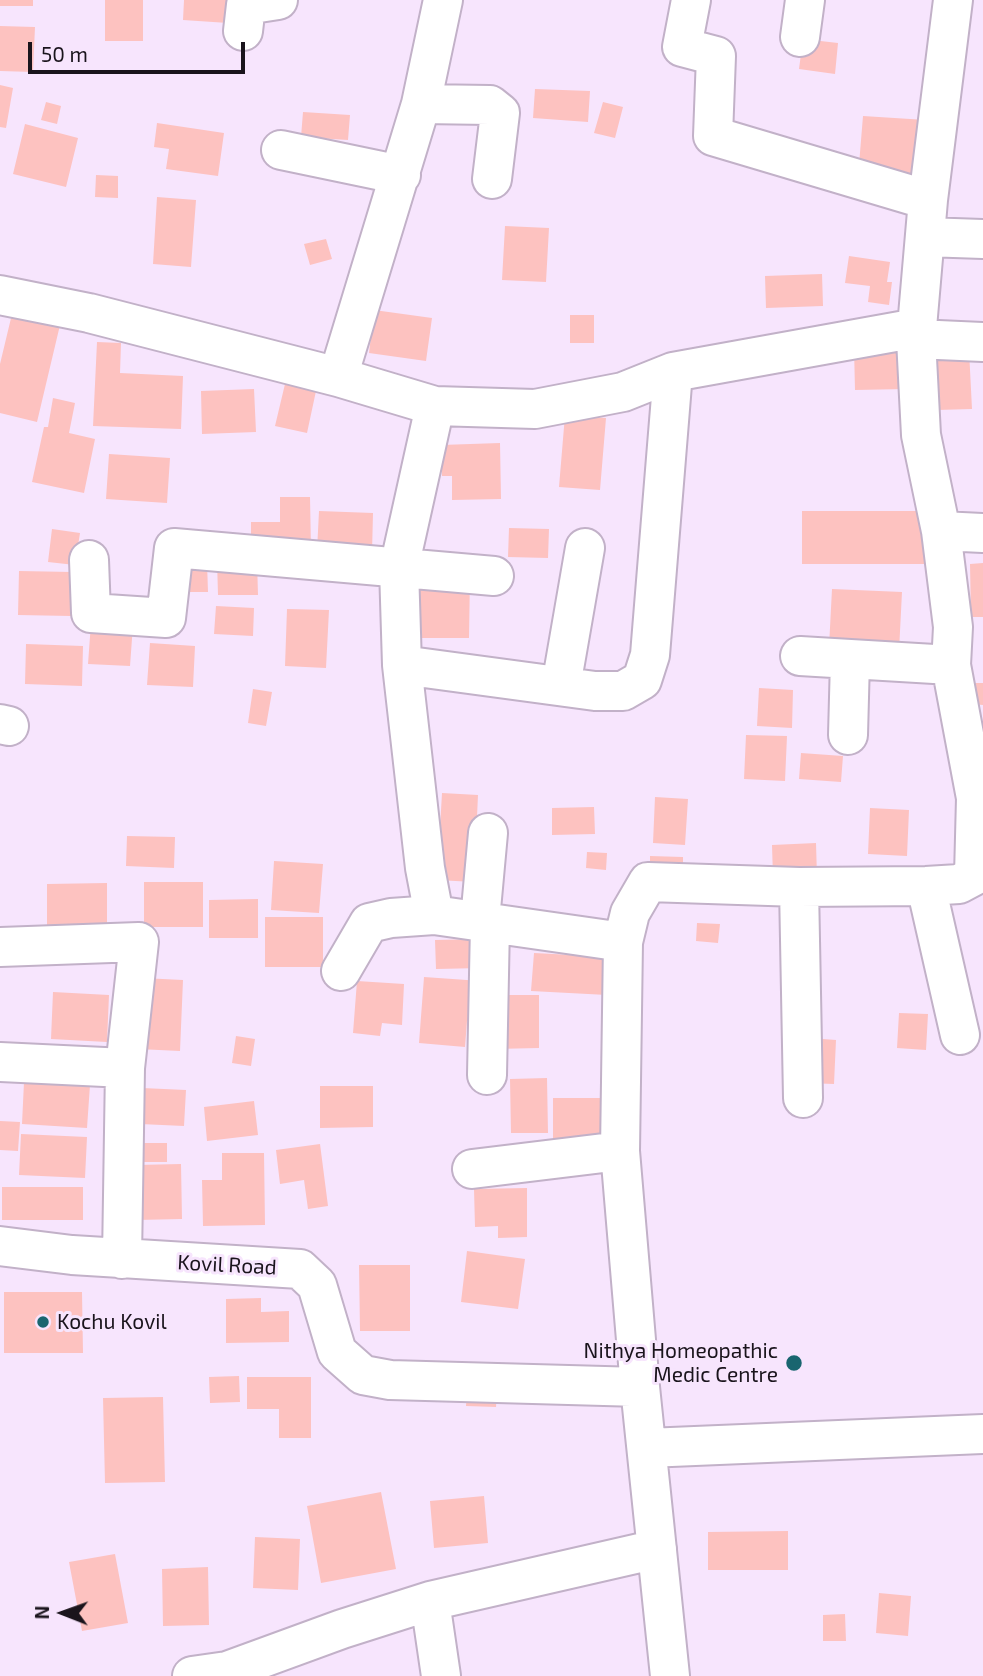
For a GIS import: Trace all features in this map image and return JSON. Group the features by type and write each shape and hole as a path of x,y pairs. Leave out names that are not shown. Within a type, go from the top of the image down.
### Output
{"street":[{"path":"243,31 246,5 278,0"},
{"path":"338,377 421,104 443,0"},
{"path":"691,0 682,47 716,57 713,136 983,240"},
{"path":"670,1676 640,1387 620,1151 623,942 631,913 648,882 799,887 926,886 959,884 978,877 979,798 951,665 968,627 941,531 921,435 917,334 926,219 953,0"},
{"path":"421,104 491,105 500,113 492,179"},
{"path":"281,150 401,175"},
{"path":"0,295 89,313 338,377 435,406 535,409 623,392 673,372 917,334 983,342"},
{"path":"402,665 561,686 623,691 642,680 650,655 673,372"},
{"path":"434,915 425,868 402,665 399,568 435,406"},
{"path":"941,531 983,533"},
{"path":"89,560 91,613 166,618 174,548 494,576"},
{"path":"561,686 585,548"},
{"path":"800,656 951,665"},
{"path":"848,736 850,660"},
{"path":"487,1075 485,922 488,833"},
{"path":"926,886 960,1035"},
{"path":"799,887 803,1098"},
{"path":"341,971 369,923 391,918 434,915 623,942"},
{"path":"0,947 139,942 125,1068 122,1259"},
{"path":"0,1062 125,1068"},
{"path":"472,1169 620,1151"},
{"name":"Kovil Road","path":"0,1246 122,1259 300,1269 317,1285 337,1352 363,1375 390,1380 640,1387"},
{"path":"647,1448 983,1434"},
{"path":"192,1676 227,1671 342,1629 430,1601 657,1549"},
{"path":"430,1601 441,1676"}],"building":[{"path":"0,0 33,0 33,6 0,6"},
{"path":"105,0 143,0 143,41 105,41"},
{"path":"184,0 229,0 228,23 183,20"},
{"path":"0,26 35,27 33,72 0,71"},
{"path":"803,39 838,43 835,74 799,69"},
{"path":"0,85 13,88 6,128 0,127"},
{"path":"535,89 590,91 588,122 533,118"},
{"path":"46,102 61,106 57,124 41,120"},
{"path":"603,102 623,107 615,138 594,133"},
{"path":"303,112 350,115 348,140 301,137"},
{"path":"863,116 926,120 922,181 858,177"},
{"path":"157,123 224,133 218,176 166,169 169,149 154,147"},
{"path":"25,124 78,138 66,187 13,174"},
{"path":"96,175 118,176 118,198 95,197"},
{"path":"157,197 196,200 191,267 153,264"},
{"path":"505,226 549,228 546,282 502,280"},
{"path":"326,239 332,259 310,265 304,244"},
{"path":"849,256 890,262 887,282 892,282 889,305 868,302 870,286 845,283"},
{"path":"822,274 823,306 766,308 765,276"},
{"path":"374,310 432,318 426,361 369,353"},
{"path":"12,314 60,325 37,422 0,413 0,364"},
{"path":"570,315 594,315 594,343 570,343"},
{"path":"97,342 121,343 120,373 183,376 181,429 93,426"},
{"path":"904,346 906,389 855,390 854,348"},
{"path":"969,350 972,409 937,410 935,352"},
{"path":"285,384 316,391 307,433 275,426"},
{"path":"254,389 256,432 202,434 201,391"},
{"path":"53,398 75,403 69,433 95,439 84,493 32,482 44,427 48,427"},
{"path":"565,415 606,418 600,490 559,487"},
{"path":"500,443 501,499 452,500 452,476 442,476 441,445"},
{"path":"109,454 170,458 167,503 106,499"},
{"path":"280,497 310,497 311,550 251,550 251,522 280,522"},
{"path":"319,511 373,513 372,553 317,551"},
{"path":"802,511 927,511 927,564 802,564"},
{"path":"509,528 549,529 548,558 508,557"},
{"path":"52,529 80,533 75,565 48,562"},
{"path":"217,560 257,560 258,595 218,595"},
{"path":"186,562 207,562 208,592 186,592"},
{"path":"983,563 983,617 971,617 970,564"},
{"path":"19,571 72,572 71,616 18,615"},
{"path":"415,575 470,575 469,638 415,638"},
{"path":"832,589 902,592 899,651 829,647"},
{"path":"216,606 254,608 253,636 214,634"},
{"path":"287,609 329,610 326,668 285,666"},
{"path":"91,623 133,625 130,666 88,664"},
{"path":"150,643 195,646 193,687 147,685"},
{"path":"26,644 83,646 82,686 25,684"},
{"path":"972,683 983,683 983,705 971,704"},
{"path":"759,688 793,690 792,728 757,726"},
{"path":"253,689 272,692 266,726 248,723"},
{"path":"746,735 787,736 785,781 744,779"},
{"path":"801,753 843,756 841,782 799,779"},
{"path":"442,793 478,795 474,882 437,880"},
{"path":"655,797 688,799 685,845 653,843"},
{"path":"594,807 595,834 552,835 552,808"},
{"path":"870,808 909,810 907,856 868,854"},
{"path":"127,836 175,837 174,868 126,866"},
{"path":"816,843 817,877 773,877 772,845"},
{"path":"587,852 607,853 606,870 586,868"},
{"path":"650,856 683,857 683,873 650,872"},
{"path":"274,861 323,864 319,913 271,910"},
{"path":"144,882 203,882 203,927 144,927"},
{"path":"107,883 107,929 47,930 47,884"},
{"path":"258,899 258,938 209,938 209,900"},
{"path":"265,917 323,917 323,967 265,967"},
{"path":"697,923 720,924 718,943 696,941"},
{"path":"481,939 482,968 436,969 435,940"},
{"path":"534,953 610,957 607,995 531,991"},
{"path":"424,977 481,981 479,1022 467,1021 465,1047 419,1043"},
{"path":"142,978 183,980 180,1051 138,1049"},
{"path":"357,981 404,984 402,1025 382,1023 380,1036 353,1033"},
{"path":"53,992 109,995 107,1042 51,1039"},
{"path":"493,995 539,995 539,1048 494,1049"},
{"path":"899,1013 928,1014 926,1050 897,1048"},
{"path":"236,1036 255,1039 251,1066 232,1063"},
{"path":"809,1038 836,1040 834,1084 806,1083"},
{"path":"547,1078 548,1133 511,1133 510,1079"},
{"path":"24,1082 90,1085 87,1128 22,1124"},
{"path":"320,1086 373,1086 373,1127 320,1128"},
{"path":"142,1088 186,1090 184,1126 140,1124"},
{"path":"553,1098 609,1098 609,1145 553,1145"},
{"path":"254,1101 258,1135 207,1141 204,1107"},
{"path":"0,1121 20,1122 18,1151 0,1150"},
{"path":"21,1134 87,1137 85,1178 19,1175"},
{"path":"140,1143 167,1143 167,1162 140,1162"},
{"path":"320,1144 328,1206 308,1209 304,1180 280,1184 276,1150"},
{"path":"222,1153 264,1153 265,1225 203,1226 202,1180 222,1180"},
{"path":"181,1164 182,1219 137,1220 136,1165"},
{"path":"2,1187 83,1187 83,1220 2,1220"},
{"path":"527,1188 527,1237 498,1238 498,1226 475,1227 474,1189"},
{"path":"467,1251 525,1259 518,1309 461,1302"},
{"path":"359,1265 410,1265 410,1331 360,1331"},
{"name":"Kochu Kovil","path":"4,1292 82,1292 83,1353 4,1353"},
{"path":"261,1298 261,1312 289,1311 289,1342 226,1343 226,1299"},
{"path":"239,1376 240,1402 210,1403 209,1377"},
{"path":"247,1377 311,1377 311,1438 279,1438 279,1409 247,1409"},
{"path":"467,1389 497,1391 496,1407 466,1406"},
{"path":"163,1397 165,1482 105,1483 103,1398"},
{"path":"381,1492 396,1569 321,1583 307,1506"},
{"path":"484,1496 488,1543 434,1548 430,1501"},
{"path":"788,1531 788,1570 708,1570 708,1532"},
{"path":"255,1537 300,1539 298,1590 253,1588"},
{"path":"115,1554 128,1623 82,1631 69,1562"},
{"path":"208,1567 209,1625 163,1626 162,1569"},
{"path":"879,1593 911,1596 908,1636 876,1633"},
{"path":"845,1614 846,1641 823,1641 823,1615"}],"place":[{"name":"Kochu Kovil","path":"43,1322"},
{"name":"Nithya Homeopathic Medic Centre","path":"794,1363"}]}
